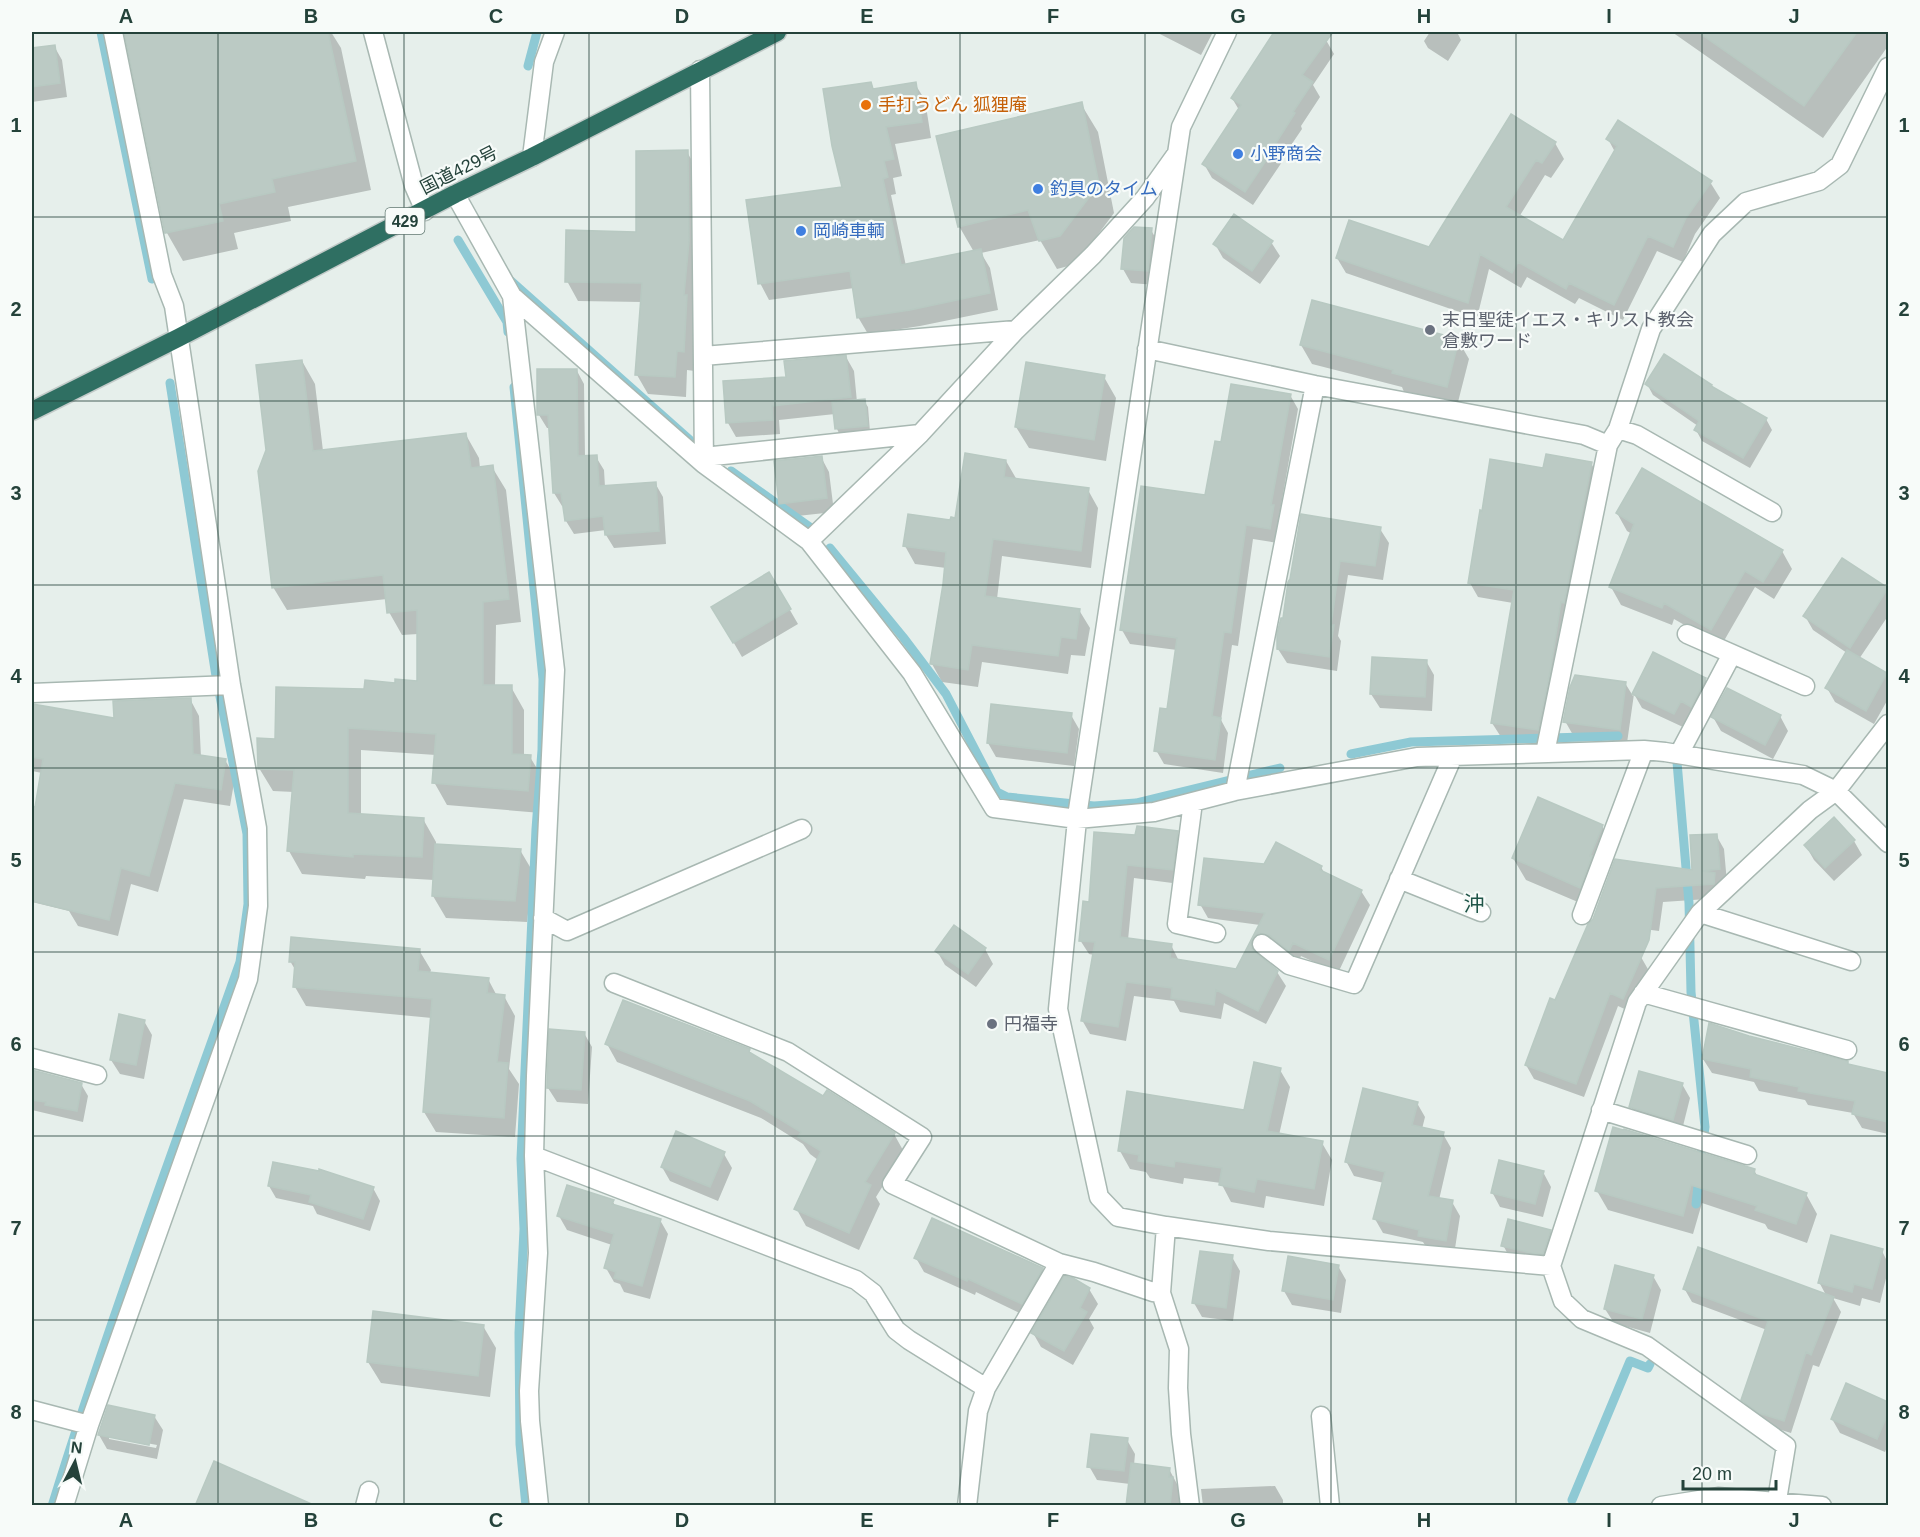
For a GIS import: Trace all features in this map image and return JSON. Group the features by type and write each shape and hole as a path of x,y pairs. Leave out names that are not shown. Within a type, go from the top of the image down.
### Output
{"highway":[{"name":"国道429号","path":"32,411 777,32"}],"street":[{"path":"64,1506 83,1423 248,979 258,906 257,828 222,685 174,306 162,275 113,32"},
{"path":"373,32 414,186 425,211"},
{"path":"532,157 544,62 555,32"},
{"path":"1227,32 1181,128 1078,809 1058,1009 1099,1197 1118,1217 1166,1226 1269,1241 1551,1266"},
{"path":"1548,742 1608,446 1618,429 1651,329 1712,234 1746,202 1820,181 1840,165 1888,67"},
{"path":"700,70 704,461"},
{"path":"809,542 920,434 1016,330 1093,255 1145,198 1177,153"},
{"path":"455,194 512,296 704,461 809,542 912,673 994,808 1154,812 1193,802 1236,782 1417,757 1453,756 1548,742 1679,754 1803,775 1836,791 1888,843"},
{"path":"512,296 555,670 534,1156 538,1253 529,1391 539,1506"},
{"path":"703,356 1016,330"},
{"path":"1147,349 1315,385 1584,435 1608,446"},
{"path":"1236,782 1315,385"},
{"path":"1618,429 1637,435 1772,512"},
{"path":"704,461 920,434"},
{"path":"1687,634 1804,686"},
{"path":"1679,754 1732,654"},
{"path":"32,693 222,685"},
{"path":"1776,1504 1786,1446 1647,1346 1582,1319 1563,1301 1551,1266 1637,1002 1693,923 1810,810 1836,791 1888,724"},
{"path":"1582,915 1644,750"},
{"path":"1262,944 1289,965 1354,984 1453,756"},
{"path":"1193,802 1177,924 1216,933"},
{"path":"543,918 567,931 802,829"},
{"path":"1399,879 1481,912"},
{"path":"1693,923 1851,961"},
{"path":"614,983 788,1052 922,1137 892,1184 1059,1263 1161,1293"},
{"path":"1643,993 1847,1050"},
{"path":"32,1058 97,1075"},
{"path":"1601,1110 1747,1155"},
{"path":"534,1156 856,1280 873,1293 896,1330 986,1388"},
{"path":"1166,1226 1161,1293 1179,1349 1178,1388 1181,1434 1190,1506"},
{"path":"967,1506 978,1411 986,1388 1059,1263"},
{"path":"32,1410 83,1423"},
{"path":"1321,1416 1330,1506"},
{"path":"1661,1506 1718,1497 1776,1504 1822,1506"}],"building":[{"path":"124,32 328,32 356,161 272,179 275,192 219,204 223,221 165,233"},
{"path":"1274,32 1333,32 1302,75 1313,82 1293,112 1295,113 1275,147 1245,192 1202,164 1241,105 1231,98"},
{"path":"1698,32 1857,32 1804,106"},
{"path":"55,45 60,83 32,87 32,48"},
{"path":"871,82 873,89 916,82 922,122 886,127 894,159 884,161 888,177 883,179 901,265 981,249 990,293 910,310 857,318 850,271 758,284 746,200 842,187 832,146 823,89"},
{"path":"1082,102 1099,184 1060,236 1039,241 1028,210 958,227 936,136"},
{"path":"1511,114 1556,142 1542,163 1536,160 1506,207 1563,240 1617,146 1606,139 1618,120 1712,181 1686,218 1673,247 1648,236 1614,305 1569,283 1566,289 1518,262 1512,273 1480,254 1468,303 1336,258 1349,220 1429,247"},
{"path":"688,150 689,241 684,295 687,295 684,352 677,351 675,377 635,375 642,283 565,282 566,230 636,232 636,151"},
{"path":"1234,214 1273,241 1252,271 1213,244"},
{"path":"1134,227 1152,228 1148,271 1121,269 1124,238"},
{"path":"1312,300 1459,339 1447,387 1300,345"},
{"path":"1664,354 1711,386 1767,418 1743,458 1694,430 1699,421 1645,384"},
{"path":"846,355 851,397 772,406 773,420 726,423 723,381 786,377 784,361"},
{"path":"302,360 313,451 466,433 471,468 493,465 509,599 483,602 483,685 512,685 512,754 531,755 528,791 432,783 436,734 348,728 348,813 424,818 422,857 353,854 353,857 287,851 294,770 258,769 257,738 275,739 276,687 364,689 365,680 395,683 395,679 417,681 417,610 387,613 383,575 272,588 258,471 266,450 256,365"},
{"path":"1026,362 1105,375 1094,440 1015,427"},
{"path":"537,369 577,369 578,456 597,455 599,486 656,482 659,531 605,535 603,516 565,521 561,493 553,493 548,415 537,415"},
{"path":"1231,384 1291,394 1271,505 1274,505 1270,529 1246,525 1231,633 1224,632 1212,716 1221,718 1215,760 1154,751 1160,708 1167,709 1177,638 1120,630 1141,486 1205,495 1215,441 1221,442"},
{"path":"865,399 868,426 835,429 832,402"},
{"path":"965,453 1006,460 1004,477 1089,488 1081,551 993,539 985,596 1080,609 1076,639 1061,637 1058,656 972,645 968,670 930,664 946,552 903,546 908,514 950,520 951,517 955,518"},
{"path":"1546,454 1592,462 1564,603 1561,602 1538,730 1491,723 1514,590 1468,583 1490,459 1543,468"},
{"path":"822,456 827,498 779,504 774,461"},
{"path":"1642,468 1783,550 1763,582 1745,571 1711,630 1664,603 1662,608 1609,587 1634,524 1616,513"},
{"path":"1301,514 1381,527 1375,566 1340,561 1329,657 1277,649 1277,634 1281,618 1283,618"},
{"path":"1842,558 1888,588 1850,648 1803,616"},
{"path":"769,572 791,609 733,643 711,607"},
{"path":"1847,650 1887,673 1866,711 1825,688"},
{"path":"1653,652 1706,678 1691,707 1681,701 1674,714 1632,694"},
{"path":"1372,657 1427,660 1425,697 1370,694"},
{"path":"1575,675 1626,682 1620,730 1563,722 1570,687"},
{"path":"1727,688 1781,715 1765,745 1711,717"},
{"path":"191,698 193,754 226,759 221,790 175,783 149,876 121,868 109,920 32,901 32,806 35,807 43,759 32,757 32,704 114,718 113,701"},
{"path":"991,704 1072,713 1067,753 987,743"},
{"path":"1538,797 1603,825 1580,888 1512,858"},
{"path":"1834,817 1855,840 1825,868 1804,845"},
{"path":"1137,826 1178,831 1173,870 1127,865 1120,937 1172,944 1170,958 1236,969 1265,913 1198,905 1204,858 1264,864 1276,842 1322,866 1320,870 1362,890 1329,960 1293,943 1289,951 1269,935 1258,933 1251,942 1252,949 1278,971 1258,1011 1216,990 1214,1005 1171,998 1172,988 1126,982 1118,1027 1081,1021 1095,942 1079,941 1083,901 1089,902 1094,832 1135,835"},
{"path":"1717,834 1720,869 1702,871 1715,873 1714,884 1656,888 1649,940 1623,999 1610,993 1576,1084 1525,1065 1550,998 1555,1000 1588,924 1593,919 1615,859 1692,870 1690,835"},
{"path":"435,844 521,849 515,901 432,896"},
{"path":"954,925 986,948 968,974 935,951"},
{"path":"291,937 420,949 418,971 489,978 487,993 505,995 497,1062 508,1063 504,1118 423,1112 432,999 293,987 295,962 289,962"},
{"path":"623,1000 750,1049 749,1052 823,1096 827,1090 895,1133 865,1182 871,1185 849,1233 794,1209 821,1151 798,1137 801,1132 750,1101 605,1044"},
{"path":"119,1014 145,1020 136,1065 110,1060"},
{"path":"1709,1023 1749,1036 1848,1061 1848,1064 1888,1073 1888,1122 1852,1114 1855,1101 1798,1091 1799,1087 1750,1077 1751,1069 1702,1059"},
{"path":"549,1029 585,1032 581,1090 547,1088"},
{"path":"1254,1062 1281,1068 1267,1131 1323,1141 1314,1189 1257,1179 1254,1192 1219,1185 1222,1168 1175,1161 1174,1167 1138,1161 1139,1155 1118,1151 1127,1091 1244,1110"},
{"path":"32,1070 82,1083 77,1111 32,1100"},
{"path":"1639,1071 1683,1083 1673,1120 1629,1107"},
{"path":"1363,1088 1418,1102 1412,1125 1444,1132 1428,1196 1453,1200 1446,1241 1418,1236 1419,1230 1373,1219 1385,1172 1345,1162"},
{"path":"1613,1127 1755,1169 1754,1174 1807,1193 1796,1224 1755,1210 1757,1206 1691,1185 1683,1216 1595,1191"},
{"path":"676,1131 725,1152 710,1187 661,1167"},
{"path":"1499,1160 1544,1171 1535,1204 1491,1193"},
{"path":"273,1162 319,1171 319,1169 374,1187 363,1219 309,1202 311,1195 268,1186"},
{"path":"567,1185 614,1200 612,1204 661,1219 642,1286 614,1278 616,1272 604,1268 614,1234 557,1216"},
{"path":"932,1218 1043,1268 1022,1304 968,1279 967,1281 914,1258"},
{"path":"1508,1219 1551,1230 1543,1254 1501,1246"},
{"path":"1831,1235 1883,1249 1872,1289 1854,1284 1852,1292 1818,1283"},
{"path":"1698,1247 1834,1297 1811,1355 1806,1352 1784,1421 1759,1413 1741,1400 1768,1321 1683,1289"},
{"path":"1200,1251 1233,1255 1226,1308 1192,1303"},
{"path":"1288,1256 1339,1265 1333,1300 1282,1291"},
{"path":"1615,1265 1654,1275 1642,1319 1604,1309"},
{"path":"1064,1276 1073,1278 1090,1288 1080,1308 1087,1312 1064,1351 1031,1333"},
{"path":"373,1311 484,1325 478,1376 367,1362"},
{"path":"1846,1383 1888,1402 1888,1413 1877,1439 1831,1419"},
{"path":"108,1405 155,1415 149,1445 98,1435"},
{"path":"1091,1434 1128,1438 1124,1471 1087,1467"},
{"path":"214,1461 316,1506 195,1506"},
{"path":"1131,1463 1170,1468 1169,1477 1173,1477 1170,1506 1126,1506"}],"waterway":[{"path":"101,32 152,279"},
{"path":"528,66 537,32"},
{"path":"458,240 507,322 508,332"},
{"path":"510,280 690,440"},
{"path":"52,1506 120,1301 240,962 248,904 247,834 216,676 170,383"},
{"path":"514,387 543,679 542,750 536,829 521,1159 524,1229 519,1333 520,1444 526,1506"},
{"path":"731,471 811,528"},
{"path":"830,548 946,694 997,792 1007,797 1094,806 1136,803 1280,768"},
{"path":"1351,754 1411,742 1618,736"},
{"path":"1677,762 1689,903 1691,992 1705,1127 1700,1164"},
{"path":"1696,1204 1699,1177"},
{"path":"1572,1500 1630,1361 1648,1368 1650,1364"}],"place":[{"name":"手打うどん 狐狸庵","path":"866,105"},
{"name":"小野商会","path":"1238,154"},
{"name":"釣具のタイム","path":"1038,189"},
{"name":"岡崎車輌","path":"801,231"},
{"name":"末日聖徒イエス・キリスト教会 倉敷ワード","path":"1430,330"},
{"name":"円福寺","path":"992,1024"}],"district":[{"name":"沖","path":"1474,903"}]}
